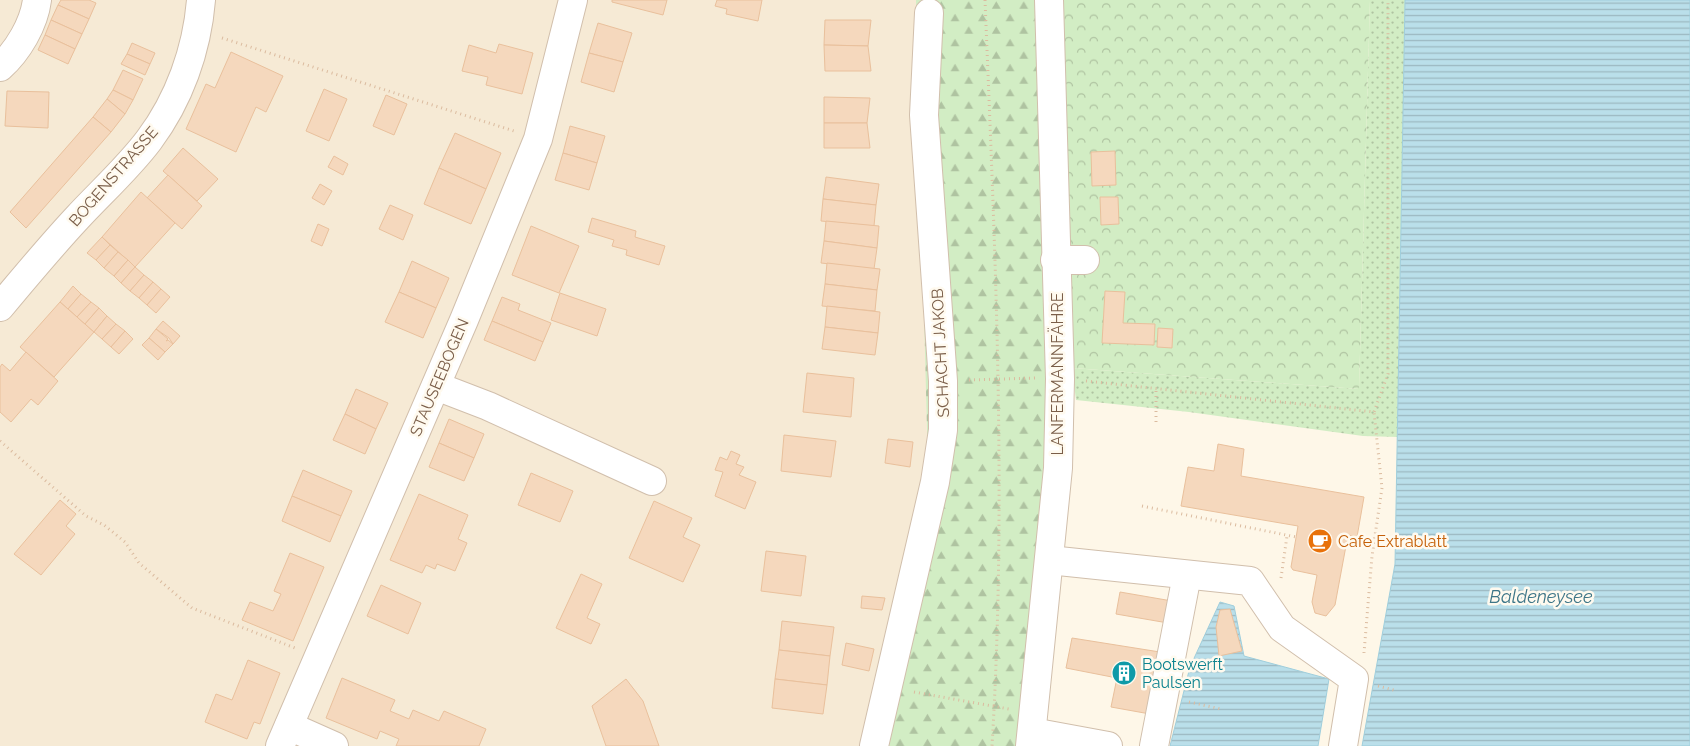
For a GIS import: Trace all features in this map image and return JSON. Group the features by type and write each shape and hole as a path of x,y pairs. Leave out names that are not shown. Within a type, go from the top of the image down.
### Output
{"street":[{"path":"0,67 22,40 36,12 37,0"},
{"name":"BOGENSTRASSE","path":"0,307 59,237 149,140 175,97 198,31 200,0"},
{"name":"STAUSEEBOGEN","path":"285,736 436,386 538,139 573,0"},
{"name":"LANFERMANNFÄHRE","path":"1032,730 1058,468 1060,379 1049,0"},
{"name":"SCHACHT JAKOB","path":"874,746 935,482 943,430 943,381 924,115 929,13"},
{"path":"1056,260 1085,260"},
{"path":"436,386 488,406 652,481"},
{"path":"1049,560 1250,581 1272,594 1282,628 1363,682 1343,746"},
{"path":"1154,746 1186,575"},
{"path":"1032,730 1108,746"},
{"path":"285,736 334,746"}],"path":[{"path":"985,0 998,378 1000,500 992,746"},
{"path":"1388,0 1388,374 1374,412 1382,488 1372,556 1363,682 1397,691"},
{"path":"198,31 538,139"},
{"path":"943,381 998,378 1060,379 1374,412"},
{"path":"1156,389 1156,422"},
{"path":"0,441 86,516 104,525 125,542 140,563 192,608 318,658"},
{"path":"1142,506 1296,537"},
{"path":"1272,594 1287,536"},
{"path":"888,688 994,707 1032,730"},
{"path":"1187,702 1221,709"}],"shaded area":[{"path":"0,0 920,0 924,101 926,490 867,746 0,746"}],"green space":[{"path":"916,0 1042,0 1053,378 1027,746 866,746 928,469"},
{"path":"1058,0 1370,0 1359,389 1072,368"},
{"path":"1370,0 1405,0 1397,437 1363,436 1189,412 1076,400 1072,368 1359,389"}],"water":[{"name":"Baldeneysee","path":"1405,0 1690,0 1690,746 1362,746 1395,564"},
{"path":"1220,602 1234,606 1244,656 1329,679 1318,746 1170,746 1190,667"}],"building":[{"path":"61,0 89,0 96,3 89,19 58,5"},
{"path":"612,0 667,0 663,15 612,2"},
{"path":"717,0 762,0 758,21 726,14 727,9 715,6"},
{"path":"58,5 89,19 82,34 51,20"},
{"path":"51,20 82,34 75,49 45,35"},
{"path":"825,20 871,20 868,46 824,45"},
{"path":"598,23 632,33 623,62 589,53"},
{"path":"45,35 75,49 68,64 38,50"},
{"path":"132,43 155,53 150,64 127,54"},
{"path":"499,44 533,53 522,94 486,85 488,77 462,71 469,45 496,53"},
{"path":"824,45 868,46 871,71 825,71"},
{"path":"231,52 283,76 266,112 256,107 236,152 186,129 206,84 215,88"},
{"path":"589,53 623,62 614,92 581,82"},
{"path":"127,54 150,64 145,75 121,64"},
{"path":"123,70 143,79 133,100 113,90"},
{"path":"324,89 347,99 329,141 306,131"},
{"path":"113,90 133,100 125,114 107,99"},
{"path":"7,91 49,92 48,128 5,126"},
{"path":"386,95 407,104 394,135 373,126"},
{"path":"824,97 870,98 867,123 824,123"},
{"path":"107,99 125,114 111,132 93,117"},
{"path":"93,117 111,132 26,228 10,212"},
{"path":"824,123 867,123 870,148 824,148"},
{"path":"570,126 605,136 597,163 563,153"},
{"path":"455,133 501,153 486,189 439,168"},
{"path":"183,148 218,179 197,201 163,171"},
{"path":"1115,151 1116,185 1092,186 1091,152"},
{"path":"563,153 597,163 589,190 555,180"},
{"path":"334,156 348,164 343,175 328,167"},
{"path":"439,168 486,189 471,224 424,204"},
{"path":"168,175 202,206 182,229 147,198"},
{"path":"826,177 879,184 876,205 823,199"},
{"path":"320,184 332,191 324,205 312,198"},
{"path":"141,192 175,223 135,267 102,237"},
{"path":"1100,197 1118,197 1119,224 1101,225"},
{"path":"823,199 876,205 874,226 821,221"},
{"path":"390,205 413,215 403,240 379,229"},
{"path":"592,218 636,231 635,237 665,246 659,265 626,255 627,250 612,246 614,240 588,232"},
{"path":"826,221 879,226 877,248 824,241"},
{"path":"318,224 329,229 322,246 311,241"},
{"path":"531,226 579,246 559,293 512,275"},
{"path":"102,237 110,245 96,260 87,253"},
{"path":"824,241 877,248 874,269 821,263"},
{"path":"110,245 118,252 104,268 96,260"},
{"path":"118,252 128,260 114,276 104,268"},
{"path":"128,260 135,267 121,283 114,276"},
{"path":"412,261 449,278 436,308 399,292"},
{"path":"827,263 880,269 877,290 825,284"},
{"path":"135,267 144,275 130,291 121,283"},
{"path":"144,275 153,282 139,298 130,291"},
{"path":"153,282 161,289 147,305 139,298"},
{"path":"825,284 877,290 875,311 822,306"},
{"path":"73,286 81,294 68,309 60,302"},
{"path":"161,289 170,297 156,313 147,305"},
{"path":"1105,291 1125,292 1123,323 1155,324 1154,345 1102,343"},
{"path":"399,292 436,308 423,338 385,322"},
{"path":"560,293 606,309 597,336 551,320"},
{"path":"81,294 91,302 77,317 68,309"},
{"path":"502,297 520,304 518,310 551,323 543,342 492,321"},
{"path":"60,302 94,332 54,377 20,347"},
{"path":"91,302 99,308 85,324 77,317"},
{"path":"827,306 880,312 878,333 825,327"},
{"path":"99,308 107,316 94,332 85,324"},
{"path":"107,316 116,324 102,339 94,332"},
{"path":"163,321 180,336 173,344 169,338 156,329"},
{"path":"492,321 543,342 535,361 484,340"},
{"path":"116,324 125,331 111,347 102,339"},
{"path":"825,327 878,333 875,355 822,349"},
{"path":"1158,328 1173,329 1172,348 1157,347"},
{"path":"156,329 168,339 166,341 168,340 173,344 165,352 149,338"},
{"path":"125,331 133,339 119,354 111,347"},
{"path":"149,338 165,352 158,360 142,345"},
{"path":"26,352 58,381 38,405 31,399 11,422 0,412 0,367 2,364 10,371"},
{"path":"807,373 854,378 851,417 803,412"},
{"path":"356,389 388,403 376,429 345,414"},
{"path":"345,414 376,429 365,454 333,440"},
{"path":"449,419 484,434 474,458 439,443"},
{"path":"784,435 836,441 831,477 781,471"},
{"path":"888,439 913,442 910,467 885,463"},
{"path":"439,443 474,458 464,481 429,467"},
{"path":"1218,444 1244,449 1241,476 1364,497 1357,537 1348,535 1335,605 1326,616 1315,613 1312,602 1317,575 1293,570 1291,567 1298,526 1181,506 1188,467 1214,471"},
{"path":"731,451 740,455 736,464 744,467 739,475 756,482 745,509 715,496 723,472 715,470 720,457 727,460"},
{"path":"303,470 352,491 341,516 292,496"},
{"path":"531,473 573,491 560,522 518,505"},
{"path":"419,494 468,515 458,539 467,543 455,571 437,564 435,569 426,565 422,573 390,560"},
{"path":"292,496 341,516 330,542 282,521"},
{"path":"60,500 76,514 66,526 75,534 41,575 14,554"},
{"path":"654,501 692,518 683,537 700,545 683,582 629,558"},
{"path":"766,551 806,556 801,596 761,591"},
{"path":"290,553 324,567 293,641 242,620 250,602 273,611 281,594 274,591"},
{"path":"581,574 602,584 587,618 600,624 591,644 556,628"},
{"path":"381,585 421,603 408,634 367,616"},
{"path":"1120,592 1172,601 1168,623 1116,614"},
{"path":"862,596 885,598 882,610 861,608"},
{"path":"1230,609 1242,651 1219,656 1216,627 1220,610"},
{"path":"782,621 834,627 830,656 779,650"},
{"name":"Bootswerft Paulsen","path":"1072,638 1160,652 1150,714 1111,707 1117,678 1066,668"},
{"path":"846,643 874,649 869,671 842,665"},
{"path":"779,650 830,656 827,685 775,679"},
{"path":"248,660 280,673 260,724 254,722 247,739 205,722 216,694 232,700"},
{"path":"342,678 395,700 390,711 409,719 413,710 439,721 444,711 486,729 479,746 396,746 399,739 380,731 377,739 326,718"},
{"path":"626,679 643,701 659,746 606,746 592,706"},
{"path":"775,679 827,685 823,714 772,708"}],"place":[{"name":"Cafe Extrablatt","path":"1320,541"},
{"name":"Bootswerft Paulsen","path":"1124,673"}]}
